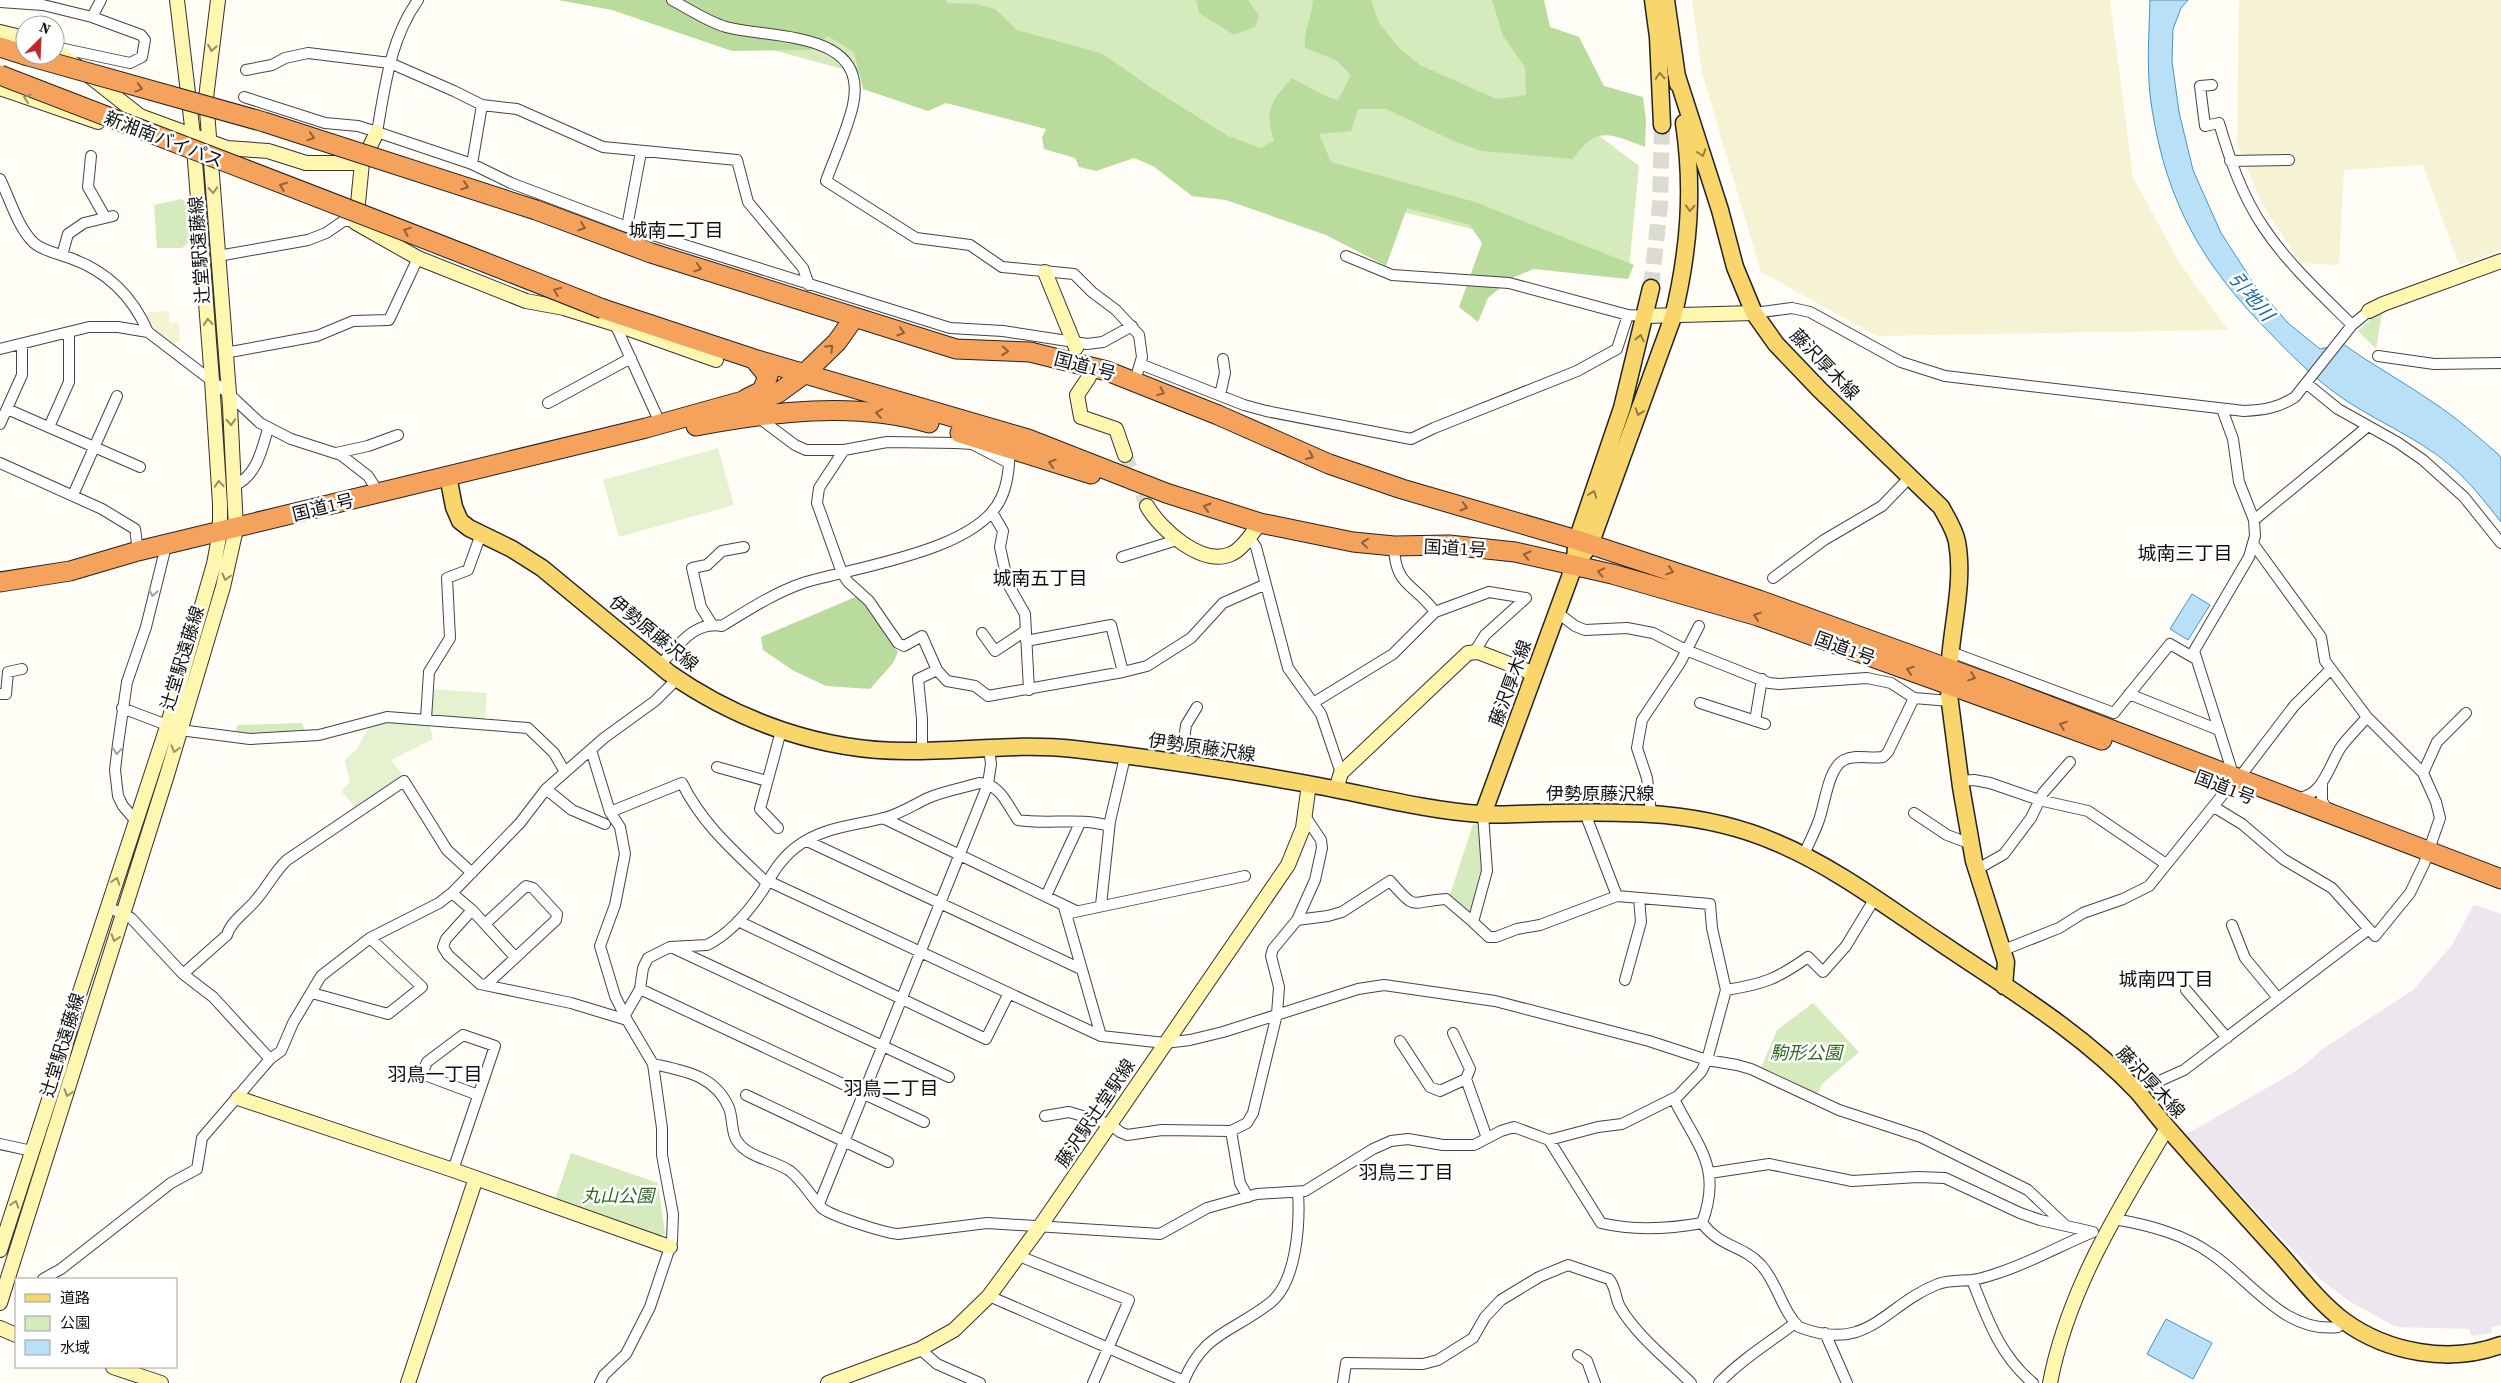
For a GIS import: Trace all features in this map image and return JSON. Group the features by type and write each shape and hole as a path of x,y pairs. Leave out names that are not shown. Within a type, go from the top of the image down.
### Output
{"highway":[{"path":"0,47 15,52"},
{"path":"61,65 264,122 536,210 651,253 854,318"},
{"name":"新湘南バイパス","path":"0,75 328,203 398,227 603,309 804,374"},
{"name":"国道1号","path":"0,582 70,571 138,551 228,531 653,426 743,401 762,400 778,393 804,374 837,342 854,318 956,349 1030,352 1082,364 1137,373 1329,464 1402,489 1584,542 1759,600 2014,692 2426,858 2501,879"},
{"path":"743,401 762,390 766,384 768,376 754,359"},
{"name":"国道1号","path":"804,374 1028,439 1254,530 1394,546 1448,545 1485,548 1612,574 1758,616 1857,654 2234,781 2288,797 2331,814 2501,893"},
{"name":"国道1号","path":"653,426 659,433 762,416 815,412 873,412 909,418 1010,456 1166,494"}],"main road":[{"path":"1653,0 1658,37 1662,125"},
{"name":"藤沢厚木線","path":"1483,814 1574,566 1673,317 1685,265 1691,200 1689,156 1666,0"},
{"name":"藤沢厚木線","path":"1676,73 1720,210 1735,267 1754,313 1776,344 1820,390 1941,507 1957,542 1959,575 1951,655"},
{"name":"藤沢厚木線","path":"1584,542 1610,445 1630,381 1651,288"},
{"path":"1610,445 1654,338 1673,317"},
{"name":"伊勢原藤沢線","path":"448,476 454,507 460,520 542,568 659,666 678,679 740,714 781,731 822,742 881,750 1070,749 1309,784 1483,814 1651,812 1715,822 1772,841 1804,855 1875,898 2004,986"},
{"path":"1950,698 1960,781 1976,870 2006,962 2004,986"},
{"name":"藤沢厚木線","path":"2004,986 2060,1023 2137,1091 2167,1128 2342,1320 2380,1340 2405,1350 2424,1353 2468,1353 2501,1345"}],"street":[{"path":"92,17 101,0"},
{"name":"辻堂駅遠藤線","path":"177,0 193,135 220,504 228,531"},
{"name":"辻堂駅遠藤線","path":"0,1303 11,1288 123,913 174,729 223,587 234,486 229,394 206,98 218,0"},
{"path":"356,223 362,163 376,132 390,63 405,18 418,0"},
{"path":"672,0 725,27 819,43 834,51 847,64 853,80 853,104 826,181 916,238 970,245 1002,267 1074,274 1092,292 1116,310 1139,335 1142,357 1137,373 1220,395 1266,411 1411,439 1577,371 1617,349 1628,315"},
{"path":"0,2 43,4 92,17 142,35 145,40 142,57 130,63 65,50"},
{"path":"0,32 15,36"},
{"path":"246,70 272,65 285,58 308,53 390,63 482,105 517,109 594,144 641,152 737,160 748,202 802,268 809,285"},
{"path":"65,56 140,116 227,148 268,151 306,163 362,163"},
{"path":"2212,85 2200,86 2205,126 2219,123 2230,160 2247,199 2277,246 2352,325"},
{"path":"0,88 102,124 140,116"},
{"path":"244,97 325,123 358,126 472,164 511,183 627,227 950,328 1003,331 1074,344 1087,344 1103,342 1132,326"},
{"path":"472,164 482,105"},
{"path":"627,227 641,152"},
{"path":"62,255 68,234 84,223 109,216 88,187 91,156"},
{"path":"2230,160 2289,160"},
{"path":"0,179 35,245 92,267 107,276 132,303 148,332 212,384 229,394 268,429 291,439 336,453 368,476 379,493"},
{"path":"218,256 308,240 326,233 344,220 356,223 418,258 526,301 564,308 716,360"},
{"path":"1346,256 1392,275 1509,283 1628,315 1673,317 1754,313 1792,308 1810,312 1901,362 1945,376 2222,409 2267,410 2283,405 2295,397 2352,325 2369,312 2383,304 2501,261"},
{"path":"225,353 317,336 353,321 389,320 418,258"},
{"path":"1045,272 1074,344"},
{"path":"615,324 631,358 653,426"},
{"path":"0,349 101,326 148,332"},
{"path":"49,427 69,382 69,332"},
{"path":"0,424 22,375 22,345"},
{"path":"2378,356 2434,364 2501,363"},
{"path":"548,403 631,358"},
{"path":"1220,395 1225,373 1223,359"},
{"path":"1090,377 1077,395 1081,417 1116,429 1125,455"},
{"path":"2306,384 2338,409 2396,442 2423,460 2464,497 2501,543"},
{"path":"73,495 117,396"},
{"path":"7,409 140,467"},
{"path":"2222,409 2233,439 2239,482 2254,520 2254,544 2227,597 2194,651 2234,781"},
{"path":"659,666 684,637 710,623 722,626 772,596 802,584 936,547 969,533 992,512 1002,498 1010,456 972,444 956,443 887,442 844,450 814,451 800,448 763,421 762,416"},
{"path":"2254,520 2367,427"},
{"path":"234,486 246,481 253,472 268,429"},
{"path":"336,453 368,446 398,435"},
{"path":"844,450 819,488 817,502 842,573 848,582 869,601 898,643 904,646 922,636 937,670 947,681 975,686 988,696 1123,672 1154,662 1191,638 1223,603 1264,585"},
{"path":"0,462 73,495 135,529 138,551"},
{"path":"1773,578 1824,540 1882,506 1897,494 1911,476"},
{"path":"1148,506 1159,523 1177,540 1203,552 1225,556 1235,552 1254,530"},
{"path":"992,512 1003,531 1000,547 1008,584 1025,614 1029,690"},
{"path":"1254,530 1264,585 1278,622 1288,668 1313,703 1325,725 1341,773"},
{"path":"426,719 429,672 450,638 447,578 468,570 481,534"},
{"path":"1122,557 1177,540"},
{"path":"2214,807 2242,824 2284,859 2332,888 2376,936 2410,893 2426,858 2440,818 2423,773 2367,717 2325,661 2321,637 2254,544"},
{"path":"135,820 123,806 116,784 122,708 127,682 146,627 166,546"},
{"path":"1394,546 1395,564 1402,580 1427,602 1435,612"},
{"path":"710,623 701,607 692,568 707,565 722,551 744,547"},
{"path":"1313,703 1393,654 1435,612 1489,592 1526,598 1486,635 1475,651"},
{"path":"1558,612 1579,629 1597,631 1638,629 1664,638 1686,650 1762,680 1779,684 1867,678 1892,683 1914,698 1950,698"},
{"path":"982,633 995,651 1025,636 1111,626 1123,672"},
{"path":"1651,812 1647,778 1637,748 1639,733 1647,710 1686,650 1699,626"},
{"path":"1951,655 2114,713 2170,644 2196,659"},
{"path":"1336,789 1341,773 1468,653 1475,651 1535,674"},
{"path":"2001,951 2059,928 2084,913 2123,899 2149,886 2294,706 2331,669"},
{"path":"0,694 6,694 8,672 22,670"},
{"path":"922,751 922,719 918,680 937,670"},
{"path":"45,1278 60,1269 171,1183 197,1169 202,1138 238,1098 270,1058 281,1051 293,1023 312,993 320,976 370,938 439,903 452,893 520,823 546,789 655,701 678,679"},
{"path":"1700,703 1760,722 1762,680"},
{"path":"2129,694 2219,730"},
{"path":"1804,855 1819,822 1828,787 1838,765 1843,760 1858,757 1882,757 1888,752 1914,698"},
{"path":"1181,765 1186,725 1197,707"},
{"path":"122,708 174,729 250,739 319,735 378,717 426,719 528,728 554,753 565,772"},
{"path":"2423,773 2437,742 2466,713"},
{"path":"2288,797 2299,798 2309,795 2322,782 2341,747 2367,717"},
{"name":"辻堂駅遠藤線","path":"0,1250 135,820 174,729"},
{"path":"778,828 760,809 781,731"},
{"path":"819,1204 958,854 988,784 991,764 989,748"},
{"path":"592,750 610,812 620,827 625,854 615,905 600,946 615,996 653,1064 662,1128 662,1154 673,1214 670,1247 650,1307 626,1354 604,1375 600,1383"},
{"path":"1101,905 1109,826 1125,757"},
{"path":"1976,870 2004,854 2030,818 2039,800 2070,762"},
{"path":"717,767 767,780"},
{"path":"1960,781 1974,780 1990,783 2039,800 2088,811 2166,864"},
{"path":"183,974 227,935 229,927 255,902 280,866 404,781 447,850 472,873"},
{"path":"2322,782 2322,801 2331,814"},
{"path":"610,812 682,783 692,804 705,822 767,882 1101,1036 1165,1044 1222,1032 1358,989 1384,985 1495,1001 1649,1041 1707,1060 1738,1064 1751,1069 1839,1110 1921,1137 2028,1190 2065,1225"},
{"path":"626,1018 640,989 643,968 648,958 670,947 707,945 738,921 784,857 820,833 882,818 930,797 979,783 988,784 1007,801 1018,820 1038,823 1080,823 1089,821 1109,826"},
{"name":"藤沢駅辻堂駅線","path":"828,1383 920,1349 954,1330 989,1296 1041,1225 1288,865 1300,838 1309,784"},
{"path":"546,789 572,810 605,824"},
{"path":"1590,812 1588,821 1617,896"},
{"path":"1914,813 1947,835 1971,844"},
{"path":"1473,922 1487,871 1483,814"},
{"path":"1045,1116 1069,1112 1110,1124 1120,1132 1128,1135 1162,1130 1231,1131 1247,1123 1253,1113 1277,1014 1279,987 1271,956 1273,948 1297,920 1315,880 1322,848 1321,840 1305,816"},
{"path":"882,818 1046,896 1068,910 1245,876"},
{"path":"1046,896 1080,823"},
{"path":"807,841 1081,969"},
{"path":"653,1064 682,1069 707,1082 720,1093 730,1109 736,1141 746,1150 790,1172 825,1210 887,1234 917,1233 987,1223 1160,1234 1207,1208 1257,1194 1305,1191 1373,1149 1392,1141 1408,1139 1443,1145 1474,1145 1514,1127 1549,1140 1598,1127 1622,1124 1674,1099 1701,1072 1707,1060 1726,990 1713,935 1710,904 1617,896 1581,911 1562,915 1540,925 1517,928 1496,937 1489,937 1446,899 1419,904 1408,901 1390,881 1342,912 1297,920"},
{"path":"485,924 526,886 533,888 557,914 486,985"},
{"path":"452,893 472,910 515,957"},
{"path":"1625,980 1641,922 1639,898"},
{"path":"1726,990 1761,984 1783,975 1808,957 1823,972 1846,946 1875,898"},
{"path":"108,906 131,918 183,974 213,997 270,1058"},
{"path":"472,910 446,939 443,947 448,955 480,984 572,1003 626,1018"},
{"path":"1068,910 1081,969 1101,1036"},
{"path":"738,921 986,1039 1009,993"},
{"path":"2232,925 2249,963 2278,998"},
{"path":"2137,1091 2184,1070 2369,929"},
{"path":"312,993 388,1014 422,987 370,938"},
{"path":"670,947 949,1077"},
{"path":"640,989 924,1122"},
{"path":"2186,990 2227,1038"},
{"path":"1453,1033 1470,1068 1466,1079 1487,1138"},
{"path":"453,1170 495,1046 463,1035 427,1062 422,1074 478,1095"},
{"path":"1400,1042 1430,1087 1440,1091 1466,1079"},
{"path":"746,1095 888,1162"},
{"path":"238,1098 453,1170 670,1247"},
{"path":"1674,1099 1706,1157 1710,1173 1709,1196 1702,1223"},
{"path":"1702,1223 1715,1238 1743,1251 1760,1263 1773,1281 1795,1323 1810,1331 1825,1333 1866,1330 1927,1289 1940,1283 1972,1280 2001,1272 2099,1233 2114,1219 2167,1128"},
{"path":"1231,1131 1240,1183 1248,1197"},
{"path":"1549,1140 1601,1223 1649,1228 1677,1228 1702,1223"},
{"path":"0,1144 32,1150"},
{"path":"1710,1173 1769,1164 1852,1181 1918,1177 1945,1178 2020,1213 2040,1220 2099,1233"},
{"path":"408,1383 476,1178"},
{"path":"989,1296 1183,1382 1196,1356 1213,1339 1272,1302 1286,1282 1300,1222 1298,1192"},
{"path":"2114,1219 2163,1230 2196,1245 2232,1269 2280,1312 2325,1328 2338,1327 2342,1320"},
{"path":"2050,1383 2064,1327 2099,1233"},
{"path":"1019,1256 1128,1300 1093,1383"},
{"path":"1344,1383 1346,1362 1423,1364 1438,1360 1473,1338 1485,1317 1500,1300 1539,1277 1568,1265 1609,1279 1613,1283 1619,1306 1636,1328 1691,1383"},
{"path":"1972,1280 2002,1348 2018,1371 2033,1383"},
{"path":"1719,1383 1750,1354 1768,1345 1795,1323"},
{"path":"0,1328 15,1335"},
{"path":"1825,1333 1847,1383"},
{"path":"920,1349 937,1364 980,1383"},
{"path":"1578,1355 1587,1361 1595,1383"},
{"path":"116,1368 161,1383"}],"shaded area":[{"path":"1692,0 2110,0 2133,177 2179,262 2228,330 1877,336 1761,272 1702,73"},
{"path":"2239,0 2501,0 2501,250 2459,265 2423,165 2344,170 2339,265 2300,263 2261,202 2237,144"},
{"path":"169,311 169,323 179,323 180,341 170,346 158,336 146,317 149,312"},
{"path":"2477,905 2501,914 2501,1325 2491,1328 2492,1333 2472,1336 2469,1329 2396,1327 2349,1301 2319,1278 2185,1135 2291,1074 2321,1050 2413,990 2452,945 2473,906"}],"green space":[{"path":"558,0 945,0 948,3 976,4 995,9 1017,30 1103,54 1150,87 1228,136 1261,148 1274,141 1270,121 1271,106 1292,78 1325,96 1338,100 1351,75 1336,60 1305,48 1305,36 1313,0 1371,0 1379,23 1400,49 1420,65 1496,99 1526,95 1525,67 1503,36 1492,0 1544,0 1550,27 1579,37 1604,86 1643,97 1646,120 1645,147 1605,135 1589,141 1573,159 1482,151 1456,142 1386,109 1358,109 1351,131 1319,134 1331,162 1475,202 1634,265 1628,279 1534,269 1512,278 1488,298 1478,322 1459,307 1482,243 1470,225 1407,208 1386,266 1326,235 1226,200 1192,196 1153,166 1134,158 1096,171 1079,167 1075,158 1044,149 1042,138 1046,129 946,103 928,111 863,89 854,52 828,36 810,50 732,51 612,10"},
{"path":"595,0 1521,0 1568,112 1639,166 1629,268 981,106"},
{"path":"1196,0 1248,0 1259,16 1255,27 1234,35 1199,13"},
{"path":"181,199 187,202 191,241 182,248 157,248 154,205"},
{"path":"2382,313 2376,349 2358,331 2373,317"},
{"path":"718,448 734,505 619,537 603,480"},
{"path":"858,596 898,652 893,663 870,689 826,686 794,671 763,650 761,637"},
{"path":"432,689 487,693 485,720 431,716"},
{"path":"386,719 429,723 433,739 391,760 403,775 357,809 341,791 350,782 345,760 357,749 370,724"},
{"path":"302,723 306,733 236,735 237,725"},
{"path":"1473,824 1480,825 1483,871 1471,914 1450,895"},
{"name":"駒形公園","path":"1813,1003 1859,1052 1822,1084 1817,1096 1761,1068 1777,1030"},
{"name":"丸山公園","path":"571,1153 658,1183 665,1233 662,1236 555,1200"}],"water":[{"name":"引地川","path":"2150,0 2188,0 2181,8 2173,29 2172,61 2179,112 2193,170 2221,233 2254,284 2288,323 2320,349 2343,344 2442,409 2467,427 2498,454 2501,458 2501,522 2465,479 2437,455 2423,445 2359,409 2306,369 2246,307 2207,257 2191,231 2178,204 2167,174 2159,143 2149,82"},
{"path":"2192,594 2210,605 2188,640 2170,629"},
{"path":"2166,1319 2212,1343 2193,1379 2147,1354"}],"tunnel":[{"path":"1651,288 1660,205 1662,125"},
{"path":"1125,455 1147,506"}],"district":[{"name":"城南二丁目","path":"676,230"},
{"name":"城南三丁目","path":"2185,553"},
{"name":"城南五丁目","path":"1040,578"},
{"name":"城南四丁目","path":"2166,979"},
{"name":"羽鳥一丁目","path":"435,1074"},
{"name":"羽鳥二丁目","path":"891,1088"},
{"name":"羽鳥三丁目","path":"1406,1172"}]}
